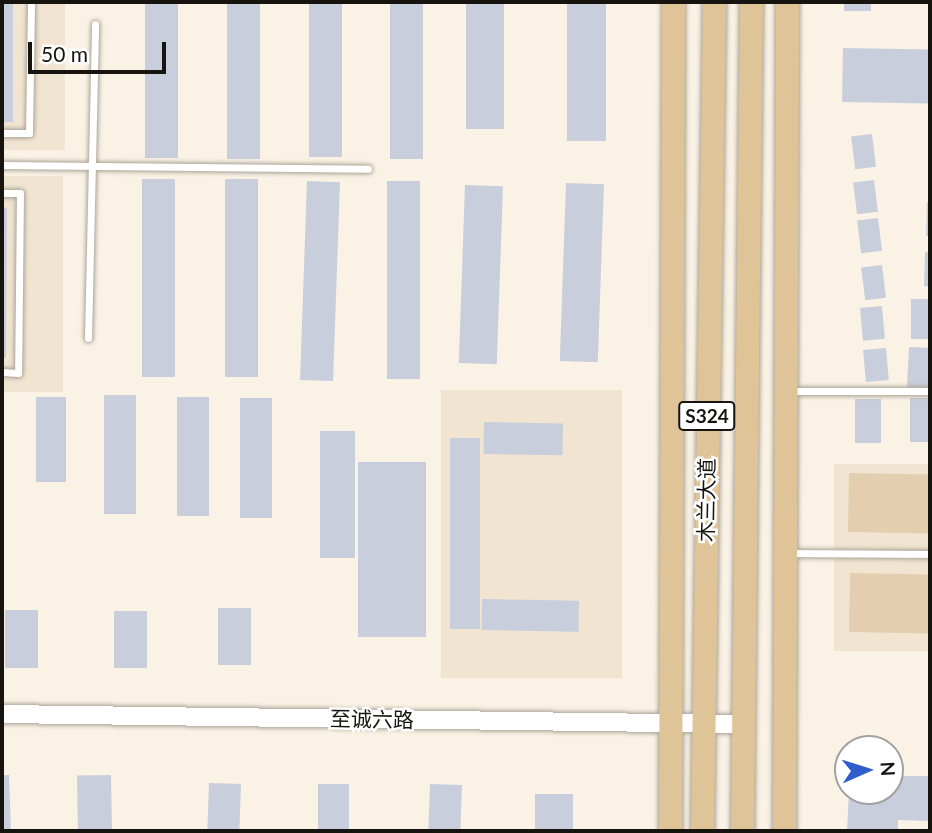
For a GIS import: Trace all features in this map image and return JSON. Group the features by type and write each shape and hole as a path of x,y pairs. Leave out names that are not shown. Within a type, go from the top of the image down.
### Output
{"main road":[{"path":"670,831 673,2"},
{"name":"木兰大道","path":"702,831 714,2"},
{"name":"木兰大道","path":"742,831 741,724 751,2"},
{"path":"784,831 788,2"}],"street":[{"name":"至诚六路","path":"2,714 741,724"}],"lane":[{"path":"2,133 29,133 32,2"},
{"path":"88,338 95,24"},
{"path":"2,165 368,169"},
{"path":"2,192 20,193 18,373 2,372"},
{"path":"786,391 930,391"},
{"path":"785,553 930,554"}],"shaded area":[{"path":"2,2 65,2 65,150 2,150"},
{"path":"2,176 63,176 63,392 2,392"},
{"path":"441,390 622,390 622,678 441,678"},
{"path":"834,464 930,464 930,651 834,651"},
{"path":"849,473 930,474 929,533 848,532"},
{"path":"850,573 930,574 929,633 849,632"}],"building":[{"path":"2,2 13,2 13,122 2,122"},
{"path":"145,2 178,2 178,158 145,158"},
{"path":"227,2 260,2 260,159 227,159"},
{"path":"309,2 342,2 342,157 309,157"},
{"path":"390,2 423,2 423,159 390,159"},
{"path":"466,2 504,2 504,129 466,129"},
{"path":"567,2 606,2 606,141 567,141"},
{"path":"844,2 871,2 871,11 844,11"},
{"path":"843,48 930,50 929,104 842,102"},
{"path":"872,134 876,167 855,169 851,137"},
{"path":"142,179 175,179 175,377 142,377"},
{"path":"225,179 258,179 258,377 225,377"},
{"path":"874,180 878,212 857,214 853,183"},
{"path":"307,181 340,182 333,381 300,380"},
{"path":"387,181 420,181 420,379 387,379"},
{"path":"566,183 604,184 598,362 560,361"},
{"path":"465,185 503,186 497,364 459,363"},
{"path":"927,202 930,202 930,236 926,236"},
{"path":"2,208 7,208 6,358 2,358"},
{"path":"878,218 882,251 861,253 857,221"},
{"path":"925,252 930,252 930,287 924,286"},
{"path":"882,265 886,298 865,300 861,268"},
{"path":"911,299 930,299 930,339 911,339"},
{"path":"882,306 885,339 863,341 860,308"},
{"path":"909,347 930,348 928,388 907,387"},
{"path":"886,348 889,380 866,382 863,350"},
{"path":"104,395 136,395 136,514 104,514"},
{"path":"36,397 66,397 66,482 36,482"},
{"path":"177,397 209,397 209,516 177,516"},
{"path":"240,398 272,398 272,518 240,518"},
{"path":"910,398 930,398 930,442 910,442"},
{"path":"855,399 881,399 881,443 855,443"},
{"path":"484,422 563,423 562,455 483,454"},
{"path":"320,431 355,431 355,558 320,558"},
{"path":"450,438 480,438 480,629 450,629"},
{"path":"358,462 426,462 426,637 358,637"},
{"path":"482,599 579,601 578,632 481,630"},
{"path":"218,608 251,608 251,665 218,665"},
{"path":"5,610 38,610 38,668 5,668"},
{"path":"114,611 147,611 147,668 114,668"},
{"path":"2,775 9,775 11,831 2,831"},
{"path":"111,775 112,831 78,831 77,776"},
{"path":"904,776 930,776 930,821 898,820 898,831 847,831 848,805 904,805"},
{"path":"209,783 241,784 239,831 207,831"},
{"path":"318,784 349,784 349,831 318,831"},
{"path":"430,784 462,785 460,831 428,831"},
{"path":"535,794 573,794 573,831 535,831"}]}
